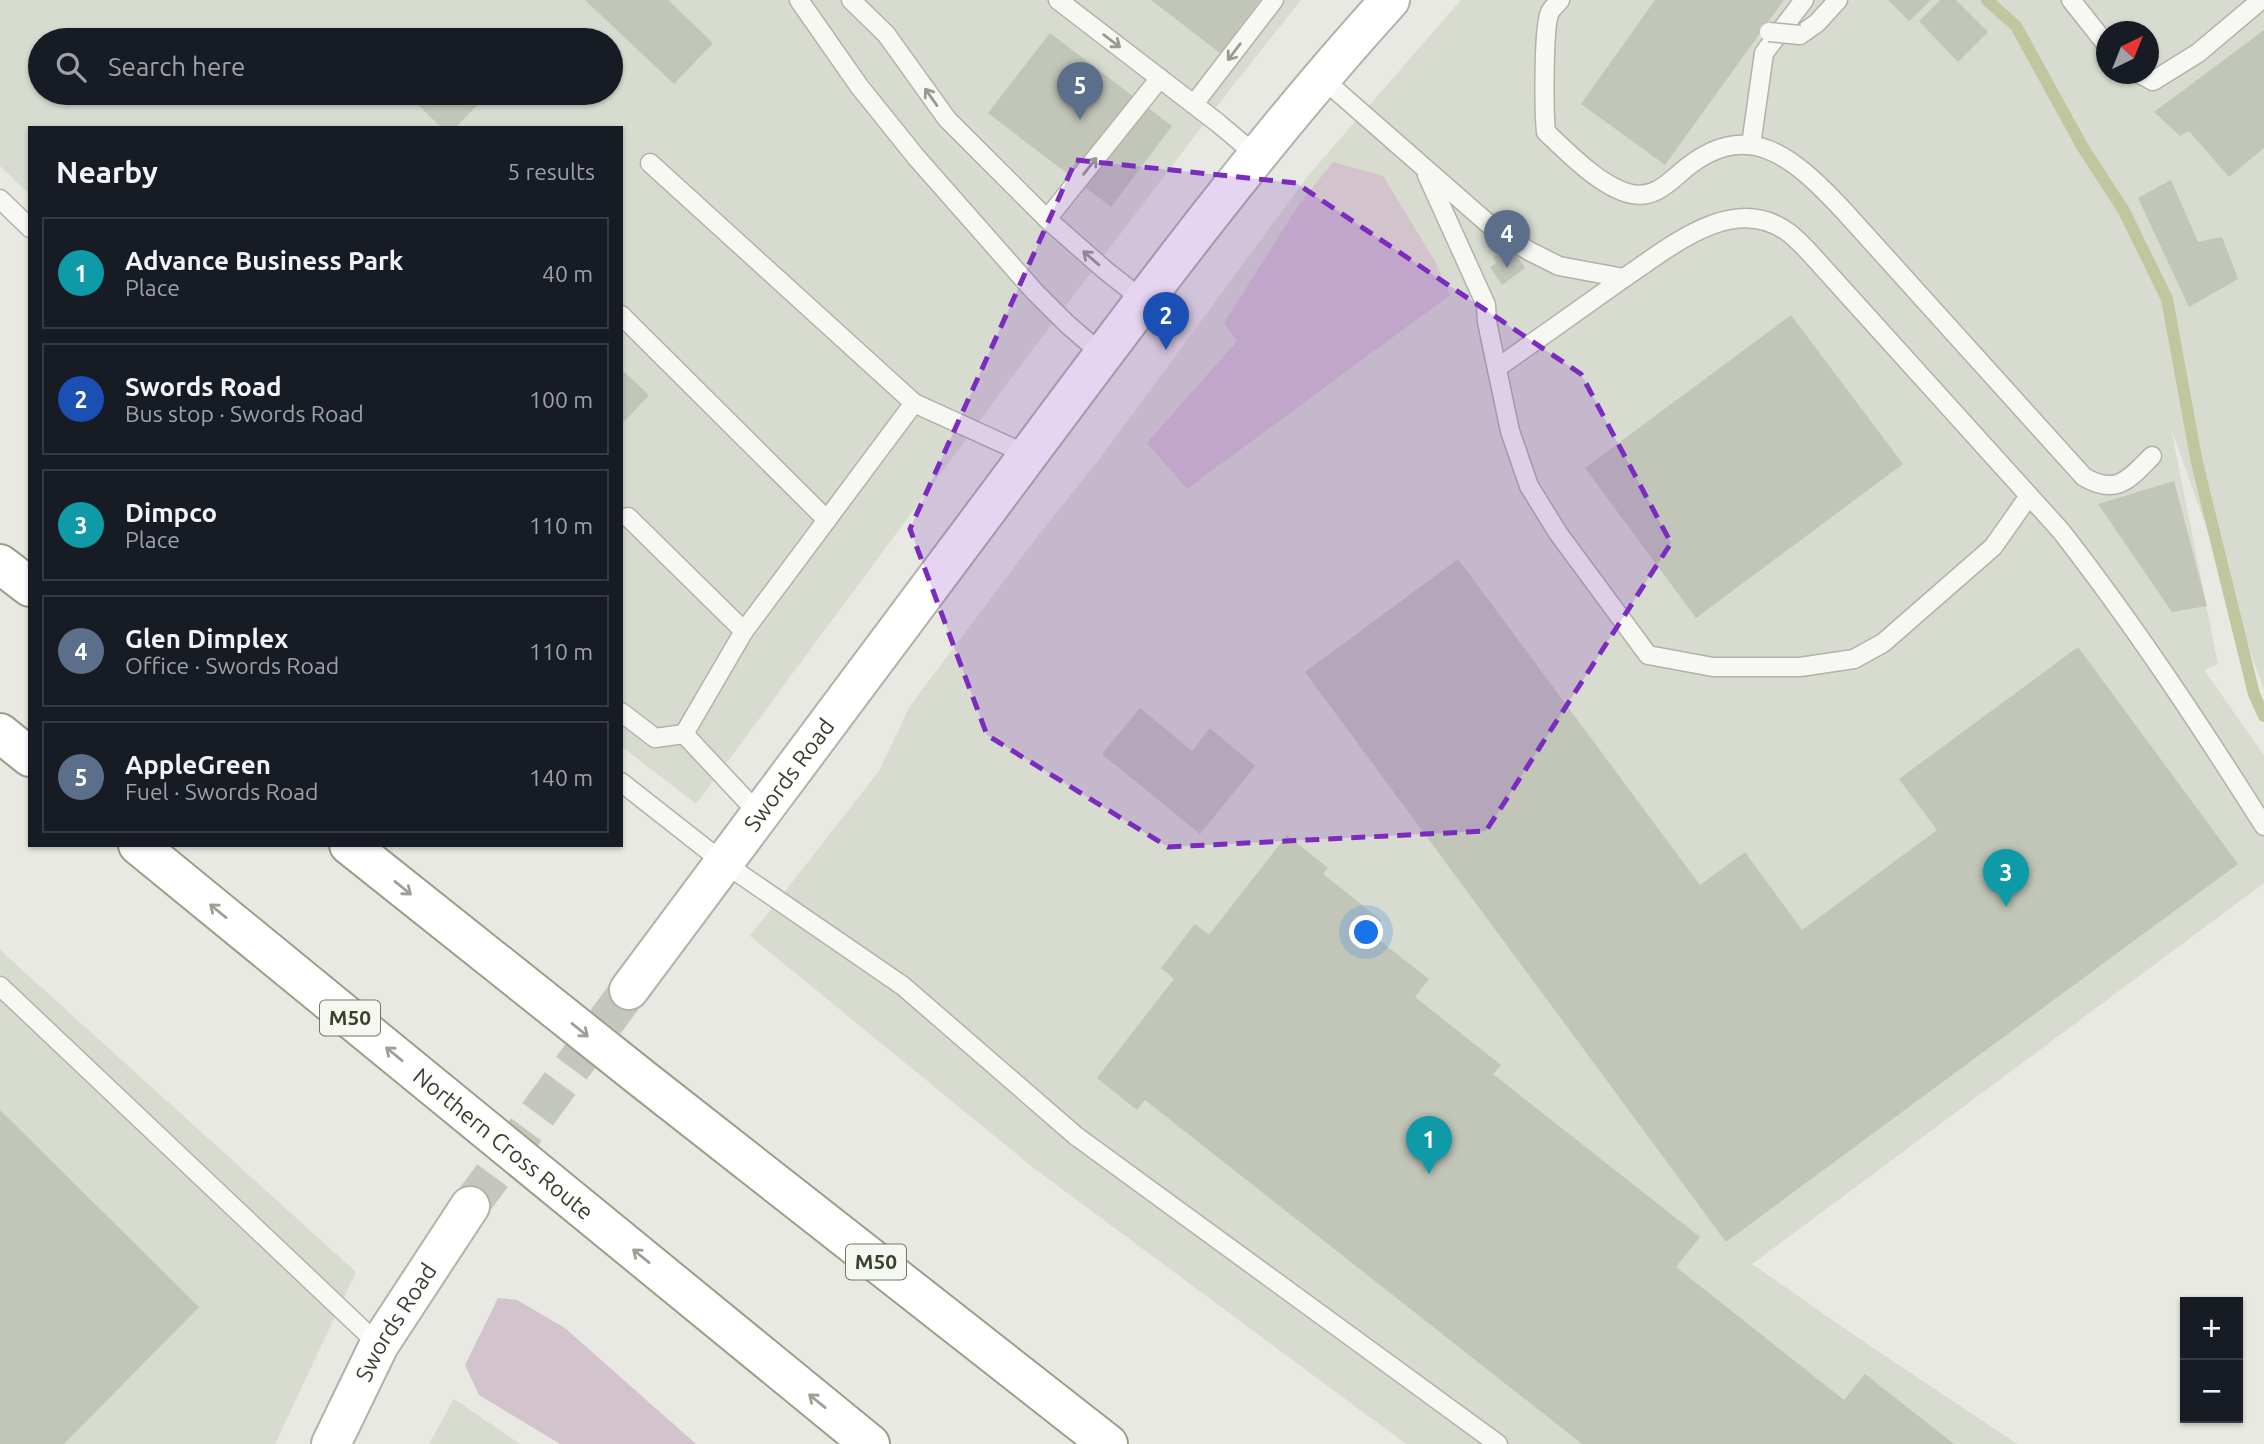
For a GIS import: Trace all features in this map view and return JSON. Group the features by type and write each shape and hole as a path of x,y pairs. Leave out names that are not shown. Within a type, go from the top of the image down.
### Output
{"main road":[{"name":"Swords Road","path":"629,990 1144,301 1257,156 1390,0"},
{"path":"0,564 28,585"},
{"path":"0,733 28,755"},
{"name":"Northern Cross Route","path":"140,847 870,1444"},
{"name":"M50","path":"352,847 1108,1444"},
{"name":"M50","path":"644,1080 1082,1444"},
{"name":"Swords Road","path":"331,1444 379,1345 470,1206"}],"lane":[{"path":"799,0 859,86 925,167 1034,290 1067,324 1103,355"},
{"path":"851,0 886,34 947,119 1047,219 1144,301"},
{"path":"1058,0 1257,156"},
{"path":"1194,104 1274,0"},
{"path":"1560,0 1550,11 1546,33 1546,132 1598,178 1632,194 1646,193 1661,190 1710,152 1751,145 1780,154 1821,187 2084,477 2106,486 2128,480 2152,456"},
{"path":"1751,145 1764,53 1804,0"},
{"path":"1766,30 1800,35 1817,23 1838,0"},
{"path":"2071,0 2096,31"},
{"path":"2159,77 2198,53 2261,0"},
{"path":"1047,219 1160,78"},
{"path":"1322,78 1492,227 1529,251 1559,266 1624,278"},
{"path":"650,163 914,402 1028,456"},
{"path":"1425,170 1486,305 1486,322 1510,431 1529,486 1558,533 1648,655 1713,667 1800,667 1854,659 1883,643 1993,547 2029,496"},
{"path":"0,199 28,226"},
{"path":"1497,368 1694,231 1713,224 1749,219 1766,221 1779,227 1809,252 2085,562 2194,715 2264,826"},
{"path":"623,317 827,520"},
{"path":"684,734 744,631 914,402"},
{"path":"628,517 744,631"},
{"path":"623,714 655,738 684,734"},
{"path":"684,734 759,814"},
{"path":"623,784 724,863 902,986 1076,1136 1498,1444"},
{"path":"0,986 379,1345"}],"highlighted area":[{"path":"1076,160 1296,183 1581,374 1671,543 1486,831 1168,847 987,735 910,529"}],"shaded area":[{"path":"0,0 1301,0 1021,365 696,804 623,748 623,126 28,126 28,193 0,166"},
{"path":"1461,0 2264,0 2264,690 2171,428 2218,664 2204,670 2264,755 2264,883 1752,1264 2017,1444 1406,1444 1031,1166 750,936 879,771 910,706 1040,533 1101,457 1307,177"},
{"path":"1333,162 1383,176 1435,261 1450,295 1187,489 1147,443 1237,341 1224,323 1300,203"},
{"path":"0,950 356,1272 275,1444 0,1444"},
{"path":"498,1298 517,1300 565,1328 696,1444 560,1444 479,1395 465,1365"},
{"path":"454,1399 520,1444 429,1444"}],"building":[{"path":"585,0 668,0 713,43 674,84 623,36 623,28 615,28"},
{"path":"1151,0 1260,0 1220,53"},
{"path":"1655,0 1784,0 1665,165 1581,104"},
{"path":"1888,0 1931,0 1909,21"},
{"path":"1940,0 1956,0 1988,32 1958,62 1919,21"},
{"path":"2264,30 2264,148 2229,177 2189,131 2180,136 2154,112"},
{"path":"1050,33 1172,126 1111,207 988,113"},
{"path":"418,105 477,105 457,126 440,126"},
{"path":"2171,180 2198,242 2222,237 2238,279 2189,307 2138,198"},
{"path":"1513,250 1525,268 1502,285 1490,267 1496,263 1493,257 1502,252 1505,256"},
{"path":"1791,315 1903,464 1696,618 1585,468"},
{"path":"623,371 649,395 623,423"},
{"path":"2174,481 2207,606 2172,612 2098,504"},
{"path":"1458,559 1700,885 1745,852 1802,930 1937,830 1899,779 2078,647 2238,864 1726,1242 1305,672"},
{"path":"1140,708 1192,751 1210,728 1255,766 1200,834 1102,754"},
{"path":"1287,835 1328,868 1323,874 1381,920 1371,934 1429,979 1415,997 1501,1065 1493,1074 1700,1237 1676,1267 1844,1400 1865,1374 1954,1444 1582,1444 1145,1100 1137,1110 1097,1078 1174,979 1161,968 1195,924 1209,935"},
{"path":"0,1110 199,1307 64,1444 0,1444"}],"waterway":[{"path":"1987,0 2016,26 2082,146 2124,211 2167,299 2197,463 2254,694 2264,716"}],"tunnel":[{"path":"470,1206 629,990"}],"place":[{"name":"AppleGreen","path":"1080,120"},
{"name":"Glen Dimplex","path":"1507,268"},
{"name":"Swords Road","path":"1166,350"},
{"name":"Dimpco","path":"2006,907"},
{"name":"Advance Business Park","path":"1429,1174"}]}
